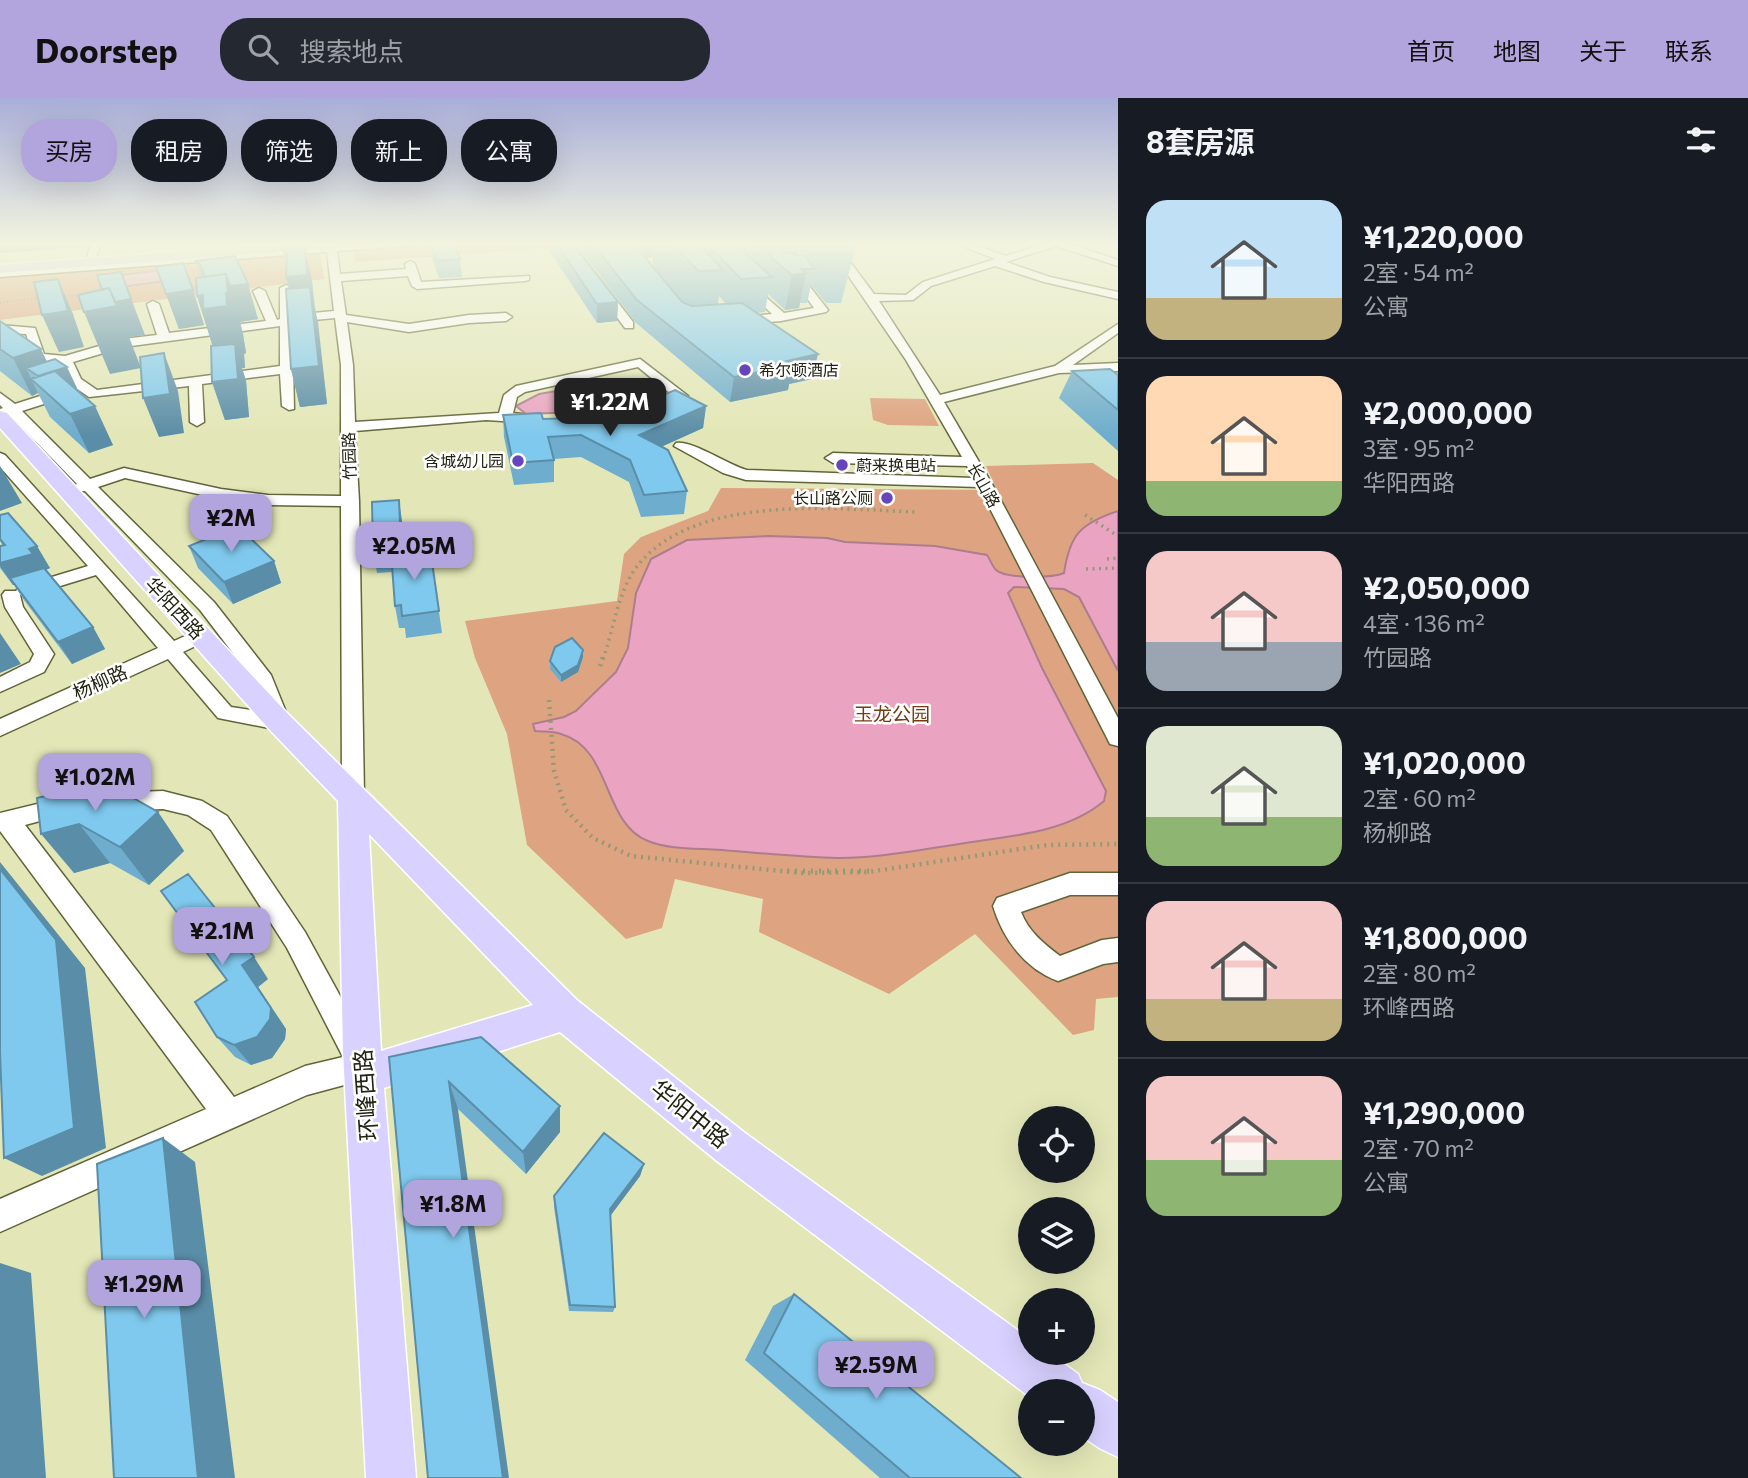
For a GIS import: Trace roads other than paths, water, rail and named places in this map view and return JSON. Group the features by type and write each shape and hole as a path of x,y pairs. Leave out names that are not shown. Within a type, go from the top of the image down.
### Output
{"main road":[{"name":"华阳西路","path":"3,408 26,445 78,488 201,636 279,722 353,795"},
{"name":"华阳中路","path":"353,795 565,1013 731,1147 1045,1379"},
{"name":"环峰西路","path":"353,795 364,1071 391,1478"},
{"path":"364,1071 565,1013"},
{"path":"1095,1416 1118,1432"}],"street":[{"path":"154,307 164,337"},
{"path":"272,307 282,322"},
{"path":"284,307 282,322 289,406"},
{"name":"竹园路","path":"340,307 346,365 351,501 350,702 353,795"},
{"path":"615,307 629,326"},
{"path":"772,307 781,317"},
{"path":"725,319 781,317 822,310 820,307"},
{"name":"长山路","path":"878,307 984,484 1118,738"},
{"path":"0,329 31,331 39,357 66,360 96,344 164,337 213,326 341,316 409,328 506,317"},
{"path":"470,319 484,335"},
{"path":"1059,369 1118,328"},
{"path":"66,360 79,384 94,394 286,369"},
{"path":"505,417 511,395 521,389 640,363 681,396 644,411"},
{"path":"934,400 1059,369 1118,367"},
{"path":"195,380 197,422"},
{"path":"26,445 0,456 225,713 279,722 264,680 207,606 78,488 3,408 79,384"},
{"path":"348,427 486,416 546,420"},
{"path":"681,446 728,470 746,475 984,484"},
{"path":"833,458 971,462"},
{"path":"78,488 124,473 221,494 268,500 351,501"},
{"path":"0,685 37,667 44,654 15,607 5,597 99,568"},
{"name":"杨柳路","path":"0,728 201,636"},
{"path":"0,1216 305,1082 364,1071 296,940 219,823 194,807 163,800 64,806 4,821 229,1115"},
{"path":"1118,884 1070,884 1006,906 1009,919 1037,956 1058,969 1102,952 1118,950"}],"place":[{"name":"希尔顿酒店","path":"745,370"},
{"name":"含城幼儿园","path":"518,461"},
{"name":"蔚来换电站","path":"842,465"},
{"name":"长山路公厕","path":"887,498"}],"park label":[{"name":"玉龙公园","path":"892,714"}]}
